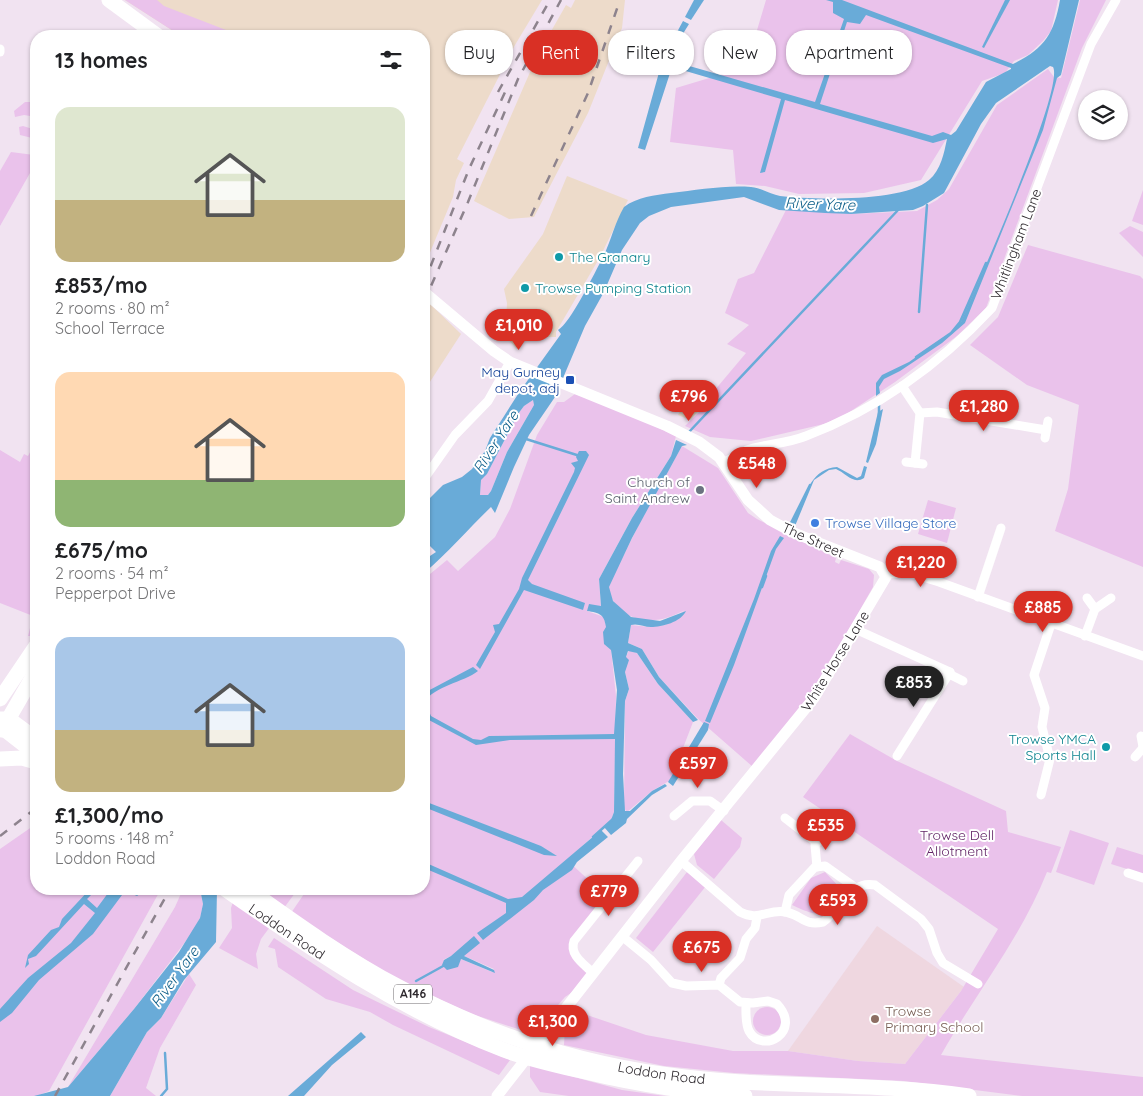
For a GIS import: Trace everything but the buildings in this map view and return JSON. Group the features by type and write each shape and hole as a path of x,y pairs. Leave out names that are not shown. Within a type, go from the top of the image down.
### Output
{"main road":[{"path":"109,0 150,30"},
{"path":"0,699 30,655"},
{"path":"2,725 30,681"},
{"path":"2,725 30,737"},
{"path":"2,725 30,749"},
{"path":"0,759 22,758 30,760"},
{"name":"Loddon Road","path":"235,895 305,937 400,988 558,1059 629,1082 745,1096"},
{"name":"Loddon Road","path":"255,895 352,975 404,1004 504,1050 662,1074 788,1085 902,1089 969,1096"}],"street":[{"name":"Whitlingham Lane","path":"724,464 748,450 803,438 879,402 965,337 995,303 1091,44 1116,0"},
{"name":"The Street","path":"430,297 494,352 510,362 534,370 667,426 699,442 712,451 724,464 748,500 780,526 878,566 885,574"},
{"path":"430,470 455,435 488,400 510,362"},
{"path":"902,386 920,413 914,463"},
{"path":"920,413 937,412 1046,430"},
{"path":"978,597 1001,528"},
{"path":"885,574 910,572 1143,656"},
{"name":"White Horse Lane","path":"498,1096 681,861 724,811 814,698 885,581 885,574"},
{"path":"1087,598 1095,609"},
{"path":"1085,636 1095,609 1111,598"},
{"path":"1041,795 1050,759 1042,727 1045,708 1034,675 1050,624"},
{"path":"855,629 950,672 963,681"},
{"path":"898,756 950,672"},
{"path":"1135,757 1143,748 1142,736"},
{"path":"674,816 692,801 710,801 724,811"},
{"path":"785,818 816,842"},
{"path":"817,867 814,852 816,842 825,833"},
{"path":"593,972 576,956 573,951 574,941 638,861"},
{"path":"681,861 740,912 750,917 785,912 808,923 823,922 856,888 869,884 875,885 921,919 929,929 936,953 943,963 978,984"},
{"path":"785,912 789,896 811,870 817,867 825,866 856,888"},
{"path":"1128,872 1143,878"},
{"path":"719,985 721,978 740,958 746,939 755,928 757,917"},
{"path":"623,937 651,960 672,983 686,986 719,985 740,1002 768,1001 777,1004 786,1018 785,1027 781,1035 773,1040 764,1041 752,1034 747,1026 746,1003"}],"shaded area":[{"path":"125,0 542,0 513,49 513,30 445,30 445,75 500,75 457,159 464,163 456,180 453,197 430,253 430,30 172,30"},
{"path":"575,0 625,0 621,30 608,30 608,63 588,113 534,217 509,219 474,201 529,75 598,75 598,30 552,30 566,5 571,8"},
{"path":"567,176 628,200 600,257 556,332 556,337 543,337 523,330 519,335 517,349 505,336 507,303 504,289 543,234"},
{"path":"430,304 461,334 430,382"},
{"path":"688,394 708,402 690,420 678,415"},
{"name":"Trowse Primary School","path":"877,926 964,987 905,1064 858,1061 788,1051"}],"green space":[{"path":"125,0 157,0 164,6 226,30 172,30"},
{"path":"766,0 1058,0 1051,31 1028,55 1014,61 1005,73 982,81 921,180 864,193 799,194 765,186 736,184 733,150 670,142 676,88 719,75 776,75 776,30 757,30"},
{"path":"1080,0 1106,0 1082,48 986,308 957,336 895,382 845,415 824,424 751,441 710,437 685,426 710,401 688,392 700,384 714,391 746,353 727,344 749,325 725,313 738,279 754,273 786,210 851,214 917,211 937,200 949,189 997,105 1048,69 1054,77 1061,78"},
{"path":"25,102 30,102 30,116 15,117 14,111"},
{"path":"19,127 30,128 30,138 20,135"},
{"path":"11,152 30,154 30,173 0,226 0,171"},
{"path":"1143,190 1143,225 1132,221"},
{"path":"1130,226 1143,232 1143,257 1119,233"},
{"path":"1028,245 1140,276 1143,279 1143,567 1055,531 1068,489 1079,405 1027,385 970,345 998,317"},
{"path":"575,394 624,412 676,436 671,456 632,518 599,579 601,607 587,611 604,617 611,649 616,696 614,812 611,820 567,860 607,897 571,942 589,971 577,989 565,997 533,1034 472,1014 399,981 291,913 303,895 430,895 430,574 447,560 458,571 495,537 510,509 537,435 557,402 564,402","holes":["451,956 464,956 494,969 492,972 461,959 459,961 443,960"]},
{"path":"533,400 534,405 507,452 491,491 488,495 480,495 481,480 487,474 518,414 524,406"},
{"path":"682,446 718,468 748,513 836,558 835,562 839,564 841,560 869,569 874,575 873,587 811,696 753,767 697,718 659,677 642,649 628,643 631,625 650,627 665,625 685,610 658,620 644,620 626,614 618,608 610,595 609,586 613,574"},
{"path":"0,450 20,462 24,454 28,456 30,452 30,615 0,603"},
{"path":"928,500 956,508 947,543 918,534"},
{"path":"629,650 637,653 658,684 693,722 683,748 687,751 669,781 652,791 627,812 624,808 625,701 629,689 625,672 626,657"},
{"name":"Trowse Dell Allotment","path":"850,734 897,761 1006,811 1008,832 1061,847 1051,873 1047,872 1011,943 941,1055 1143,1077 1143,1096 1022,1096 904,1081 734,1073 664,1066 564,1045 565,1028 587,1015 646,1035 733,1051 788,1051 858,1061 905,1064 961,991 998,929 803,797"},
{"path":"721,820 742,838 740,847 714,879 697,865 694,854"},
{"path":"30,828 30,895 158,895 49,1091 37,1096 0,1096 0,849"},
{"path":"1070,830 1109,843 1094,885 1056,872"},
{"path":"1117,847 1143,855 1143,874 1111,864"},
{"path":"687,872 706,886 653,952 636,938"},
{"path":"825,872 843,891 826,910 821,913 810,913 792,905 811,878"},
{"path":"180,895 201,895 203,904 200,918 192,933 134,1009 68,1087"},
{"path":"235,895 294,895 261,939 256,954 258,969 219,948 232,928 231,908"},
{"path":"274,938 353,990 429,1027 510,1060 499,1075 393,1025 370,1012 326,999 278,967 275,949 268,947"},
{"path":"189,974 196,985 160,1048 146,1088 156,1096 110,1096 147,1032 161,1018"},
{"path":"767,1007 777,1011 781,1021 777,1031 767,1035 757,1031 753,1021 757,1011"},
{"path":"530,1065 622,1090 665,1096 569,1096 540,1092 530,1077"}],"water":[{"path":"694,0 704,0 691,20 685,17"},
{"name":"River Yare","path":"826,0 842,0 1013,64 1033,52 1046,39 1058,12 1060,0 1079,0 1061,75 1057,78 1043,130 965,323 942,343 900,371 884,379 879,387 880,393 876,396 876,383 882,375 909,362 953,331 961,322 1000,232 1033,148 1046,111 1053,83 1053,67 1050,66 996,103 981,124 944,193 913,210 851,214 779,210 744,197 671,207 649,216 640,223 622,250 604,292 585,326 555,397 529,435 495,513 491,507 430,567 430,556 436,552 430,546 430,498 443,485 462,477 472,469 485,451 490,438 520,391 561,334 558,330 569,318 588,285 606,251 624,207 640,199 653,196 731,187 755,188 780,196 795,197 858,198 880,196 917,187 929,180 936,171 945,150 947,139 933,143 785,100 765,172 760,173 781,99 694,73 694,67 704,70 704,75 721,75 815,102 824,75 830,75 820,104 932,136 943,132 951,135 956,131 986,82 1011,69 912,32 912,30 907,30 866,15 860,24 847,22 844,30 840,30 844,19 833,13 833,2","holes":["533,400 534,405 507,452 491,491 488,495 480,495 481,480 487,474 518,414 524,406"]},
{"path":"1005,0 1010,0 984,48 982,47"},
{"path":"683,21 689,24 685,30 678,30"},
{"path":"658,75 669,75 645,150 638,148"},
{"path":"883,409 876,444 868,463 866,462 878,412"},
{"path":"676,440 687,445 682,446 632,538 609,587 613,601 631,617 660,621 686,611 676,621 666,625 651,627 631,625 628,643 642,649 659,677 698,720 693,722 658,684 637,653 628,651 626,657 629,660 625,672 629,689 625,701 623,774 625,811 630,811 652,791 665,784 667,786 652,795 627,819 626,823 611,835 604,827 611,820 614,812 615,739 510,740 476,745 430,721 430,714 431,716 473,739 481,740 489,736 614,734 617,690 611,650 604,644 603,632 606,627 601,615 587,611 589,604 601,606 599,579 632,518 671,456"},
{"path":"579,451 586,451 589,455 528,580 532,584 585,603 583,610 524,590 480,669 476,665 495,632 493,625 499,624 519,589 522,578 574,472 575,468 571,463 578,461 576,457"},
{"path":"864,466 867,467 864,478 860,480 853,479 836,469 829,470 814,480 795,526 790,523 808,488 813,480 819,474 827,469 837,467 857,478 861,476"},
{"path":"780,536 784,538 776,549 734,665 710,723 705,721 754,599 771,551"},
{"path":"473,667 478,671 472,675 434,692 430,696 430,690"},
{"path":"704,722 709,724 708,730 673,786 668,782"},
{"path":"430,803 541,846 557,856 544,855 430,809"},
{"path":"601,830 608,837 577,862 572,870 543,890 534,900 483,940 477,933 506,913 506,903 430,871 430,865 508,899 522,897"},
{"path":"84,895 91,895 87,899 97,908 107,895 122,895 93,934 39,980 12,1013 0,1022 0,1009 28,978 71,943 95,913 84,904 36,956 28,959 29,964 25,968 28,955 51,930 59,927 62,919"},
{"name":"River Yare","path":"201,895 217,895 216,942 184,980 161,1018 147,1032 110,1096 34,1096 68,1087 179,952 200,918 203,904"},
{"path":"474,936 480,943 464,956 494,970 495,973 461,959 458,967 447,970 442,965 444,960"},
{"path":"361,1032 366,1037 332,1065 304,1096 288,1096"}],"waterway":[{"path":"919,312 927,205"},
{"path":"689,432 899,209"},
{"path":"916,357 951,333 960,322 986,263"},
{"path":"879,403 879,415"},
{"path":"526,439 580,456"},
{"path":"789,527 810,485"},
{"path":"762,587 766,576"},
{"path":"593,837 613,819"},
{"path":"416,981 445,965"},
{"path":"161,1096 167,1089 165,1053"}],"railway":[{"path":"498,92 550,0"},
{"path":"430,288 468,202 518,79 561,0"},
{"path":"531,216 588,93 620,0"},
{"path":"430,268 469,169 507,88"},
{"path":"0,836 30,813"},
{"path":"55,1096 167,895"}],"place":[{"name":"The Granary","path":"559,257"},
{"name":"Trowse Pumping Station","path":"525,288"},
{"name":"May Gurney depot, adj","path":"570,380"},
{"name":"Church of Saint Andrew","path":"700,490"},
{"name":"Trowse Village Store","path":"815,523"},
{"name":"Trowse YMCA Sports Hall","path":"1106,747"},
{"name":"Trowse Primary School","path":"875,1019"}]}
